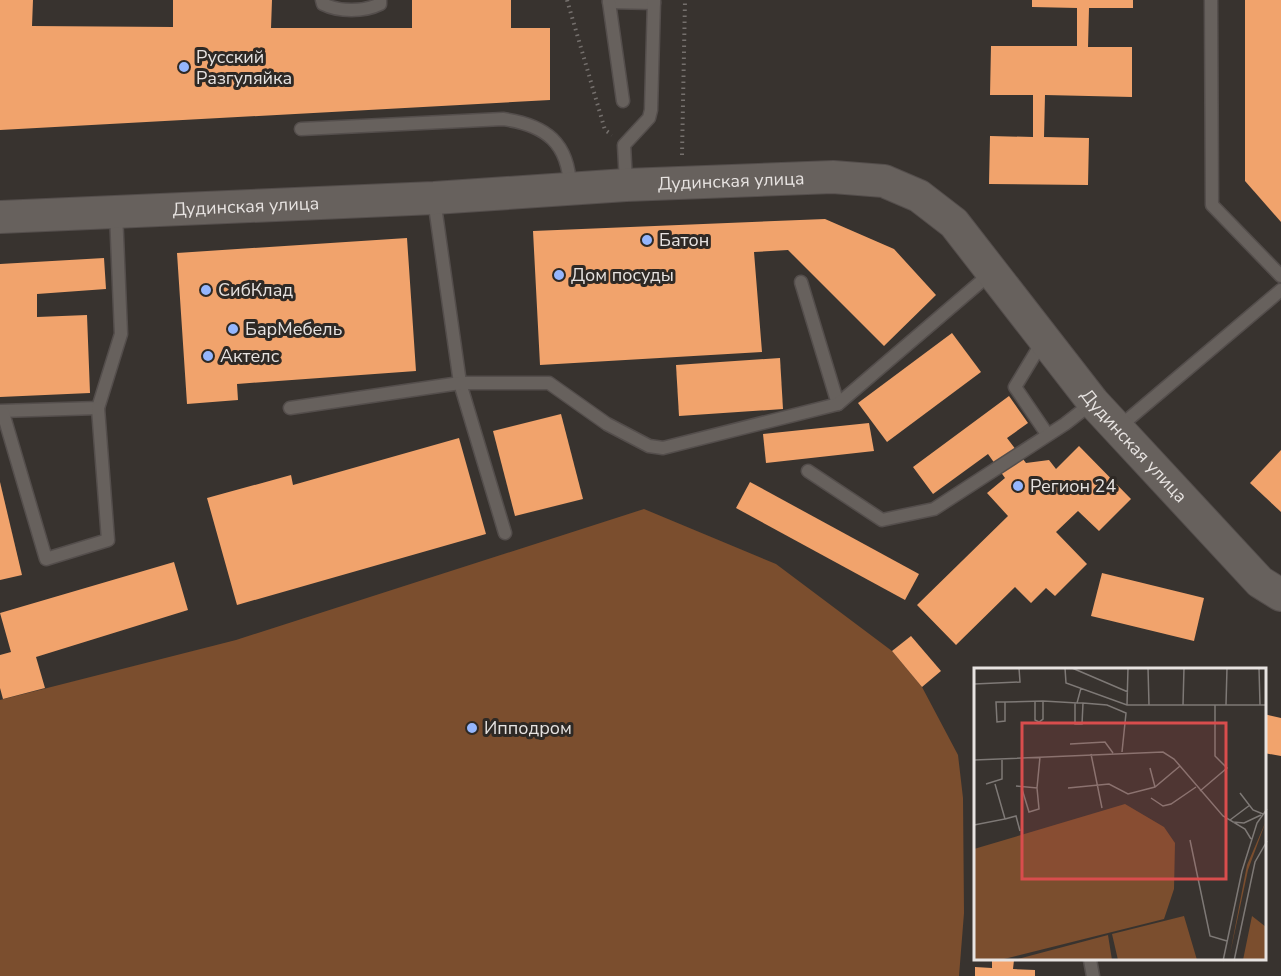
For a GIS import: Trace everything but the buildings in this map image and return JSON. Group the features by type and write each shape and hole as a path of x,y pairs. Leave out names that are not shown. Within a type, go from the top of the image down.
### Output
{"street":[{"name":"Дудинская улица","path":"0,217 434,198 626,185 833,177 884,181 919,196 954,223 1093,402 1260,582 1281,595"}],"lane":[{"path":"322,0 323,4 332,9 370,9 380,4 380,0"},
{"path":"1211,0 1212,205 1281,276"},
{"path":"623,101 609,1 654,2 651,110 649,118 624,146 626,185"},
{"path":"301,129 503,119 524,122 544,131 559,146 568,159 570,188"},
{"path":"434,198 459,383 505,533"},
{"path":"98,408 2,412 46,559 108,540 98,408 121,334 116,211"},
{"path":"290,408 459,383 549,383 607,424 649,446 663,448 838,404 991,273"},
{"path":"801,282 838,404"},
{"path":"1117,429 1281,290"},
{"path":"1044,339 1015,387 1047,434"},
{"path":"808,471 882,520 934,509 1065,424 1093,402"},
{"path":"1090,961 1093,976"}],"path":[{"path":"567,0 605,130 624,146"},
{"path":"682,165 686,0"}],"shaded area":[{"name":"Ипподром","path":"644,509 776,564 892,651 922,687 958,755 963,798 964,913 959,976 0,976 0,700 236,640"}],"place":[{"name":"Русский Разгуляйка","path":"184,67"},
{"name":"Батон","path":"647,240"},
{"name":"Дом посуды","path":"559,275"},
{"name":"СибКлад","path":"206,290"},
{"name":"БарМебель","path":"233,329"},
{"name":"Актелс","path":"208,356"},
{"name":"Регион 24","path":"1018,486"},
{"name":"Ипподром","path":"472,728"}]}
